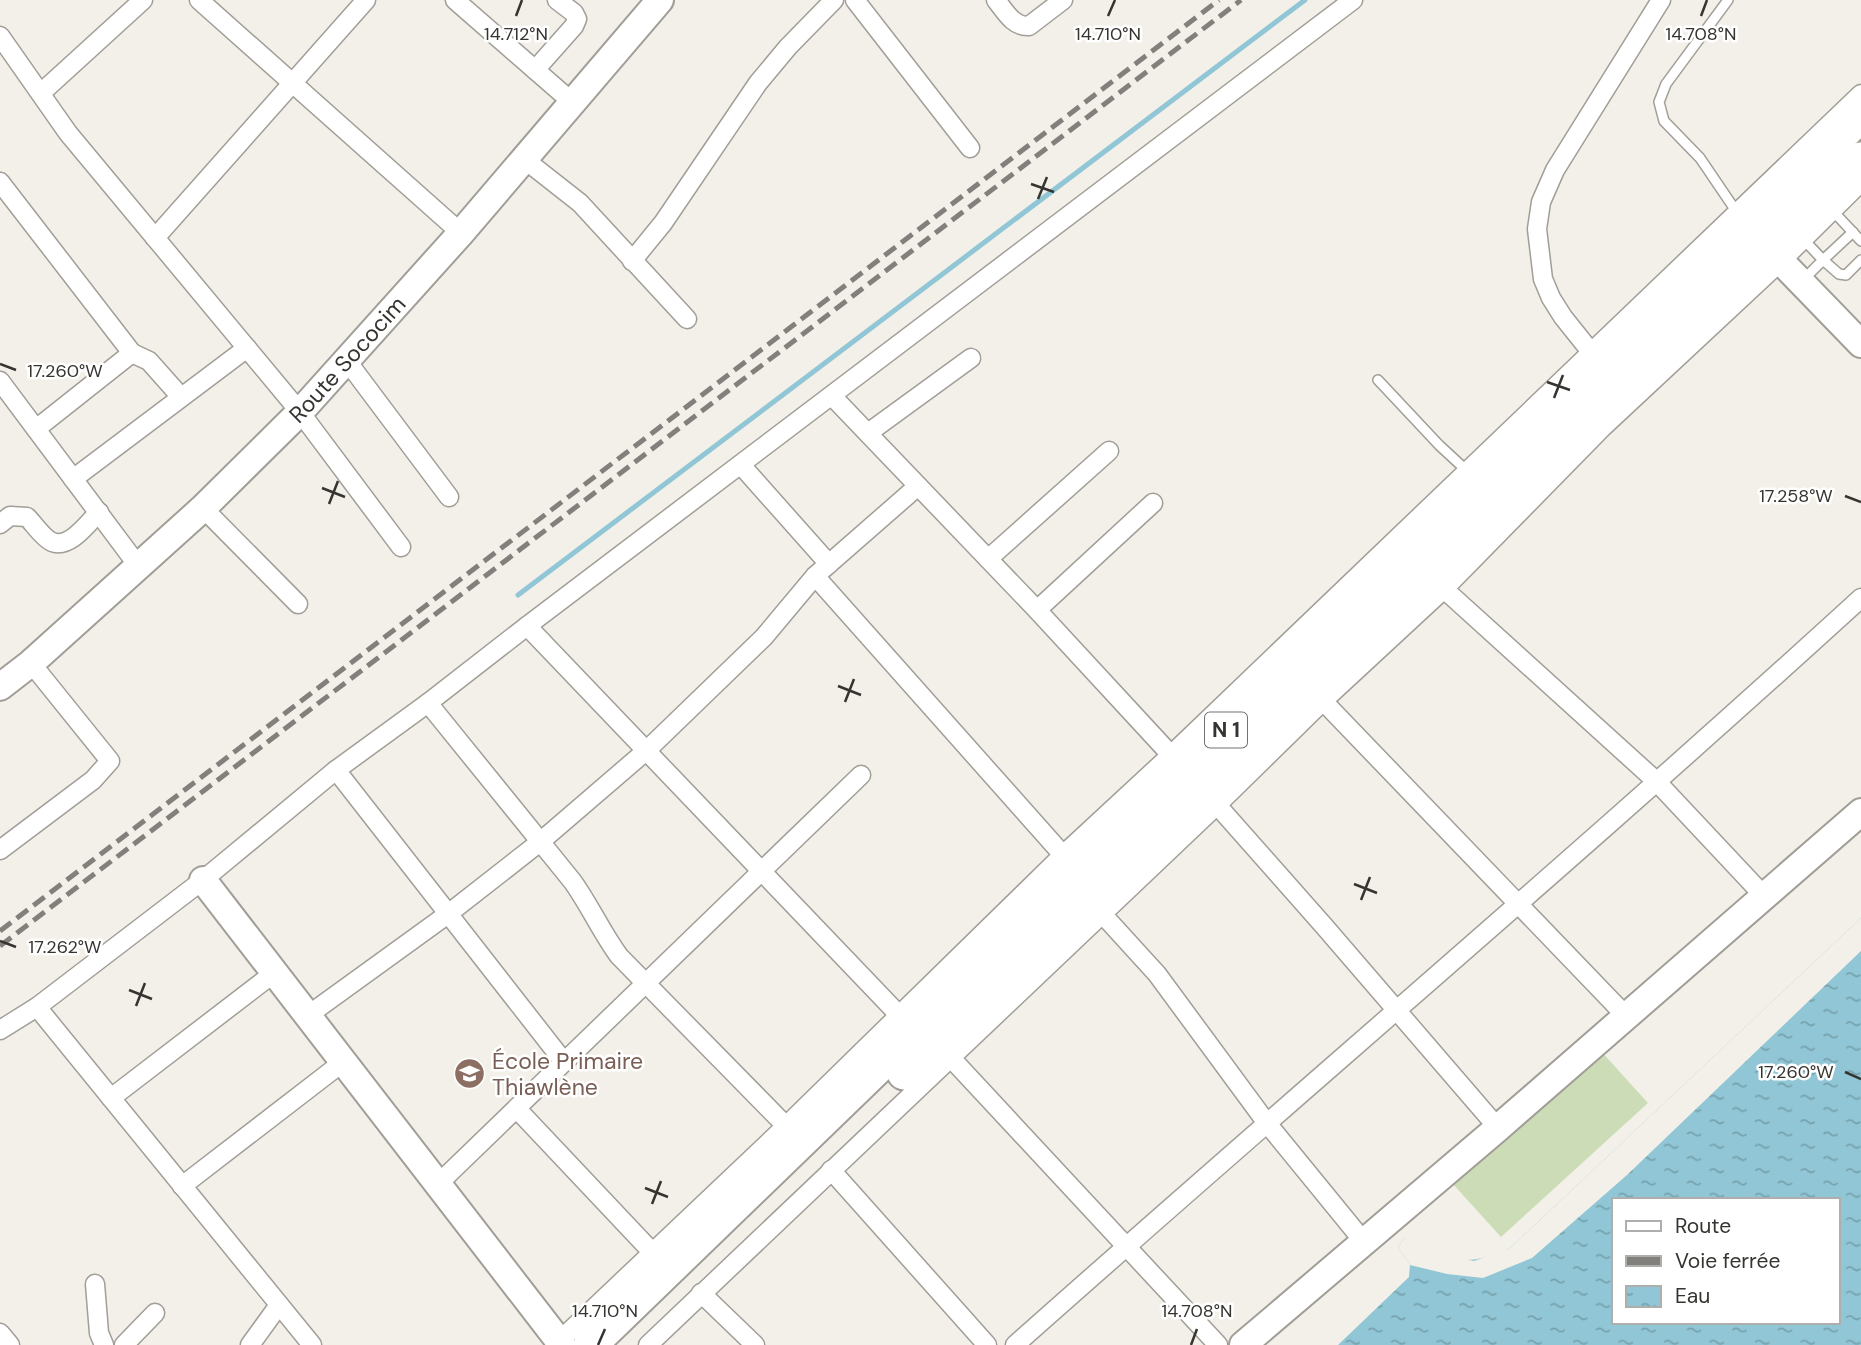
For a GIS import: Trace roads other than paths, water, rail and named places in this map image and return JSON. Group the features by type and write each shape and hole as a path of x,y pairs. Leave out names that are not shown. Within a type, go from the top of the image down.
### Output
{"highway":[{"name":"N 1","path":"567,1344 1605,368 1861,114"},
{"name":"N 1","path":"619,1345 1095,906 1605,368 1774,254 1861,159"}],"street":[{"path":"41,93 143,0"},
{"path":"155,238 366,0"},
{"path":"455,0 572,102"},
{"path":"535,69 577,19 574,13 557,0"},
{"name":"Route Sococim","path":"0,687 31,663 203,508 300,412 461,233 660,0"},
{"path":"632,261 663,223 758,83 788,47 834,0"},
{"path":"855,0 970,148"},
{"path":"996,0 1016,24 1022,26 1029,26 1063,0"},
{"path":"0,1030 37,1007 202,880 336,770 428,703 1353,0"},
{"path":"1605,368 1563,317 1542,279 1537,229 1541,202 1555,170 1661,0"},
{"path":"208,3 461,233"},
{"path":"0,36 68,133 300,412 401,547"},
{"path":"202,880 438,1185 567,1344 652,1252 1466,470 1605,368 1737,211 1861,94"},
{"path":"524,159 580,203 687,319"},
{"path":"0,181 132,353 149,361 181,397"},
{"path":"648,1345 951,1058 1095,906 1217,805 1323,701 1444,589 1774,254 1803,239 1861,182"},
{"path":"1774,254 1861,344"},
{"path":"73,479 247,348"},
{"path":"36,429 132,353"},
{"path":"868,433 971,358"},
{"path":"347,361 449,497"},
{"path":"0,381 100,512 138,567"},
{"path":"832,396 1037,610 1171,755"},
{"path":"988,559 1109,451"},
{"path":"741,465 822,570 1063,855"},
{"path":"307,1016 448,914 540,842 647,750 764,637 822,570 918,486"},
{"path":"1037,610 1153,503"},
{"path":"203,508 298,604"},
{"path":"0,524 10,516 27,517 51,542 61,543 69,541 100,512"},
{"path":"1444,589 1656,781 1764,895"},
{"path":"1015,1345 1266,1122 1519,904 1861,598"},
{"path":"527,626 900,1016"},
{"path":"0,850 93,780 110,761 31,663"},
{"path":"1323,701 1626,1016"},
{"path":"428,703 585,900 604,936 645,984 786,1126"},
{"path":"336,770 564,1062"},
{"path":"438,1185 861,775"},
{"path":"1217,805 1498,1128"},
{"path":"1243,1345 1498,1128 1861,812"},
{"path":"1095,906 1157,974 1266,1122 1364,1242"},
{"path":"111,1098 274,973"},
{"path":"37,1007 312,1345"},
{"path":"951,1058 1218,1345"},
{"path":"182,1186 343,1062"},
{"path":"517,1109 652,1252"},
{"path":"831,1170 987,1345"},
{"path":"95,1284 99,1333 104,1345"},
{"path":"701,1293 755,1345"},
{"path":"250,1345 279,1305"},
{"path":"124,1345 155,1313"},
{"path":"0,1333 10,1345"}],"lane":[{"path":"1728,0 1666,84 1659,102 1664,121 1700,158 1737,211"},
{"path":"1832,210 1861,241"},
{"path":"1801,281 1853,232"},
{"path":"1803,239 1839,274 1846,275 1861,260"},
{"path":"1378,380 1466,470"}],"water":[{"path":"1861,918 1861,1345 1338,1345 1409,1277 1410,1265 1398,1247 1404,1238 1443,1257 1472,1260 1509,1249"}],"waterway":[{"path":"518,595 1305,0"}],"railway":[{"path":"0,931 1219,0"},
{"path":"0,946 1241,0"}],"place":[{"name":"École Primaire Thiawlène","path":"469,1074"}]}
